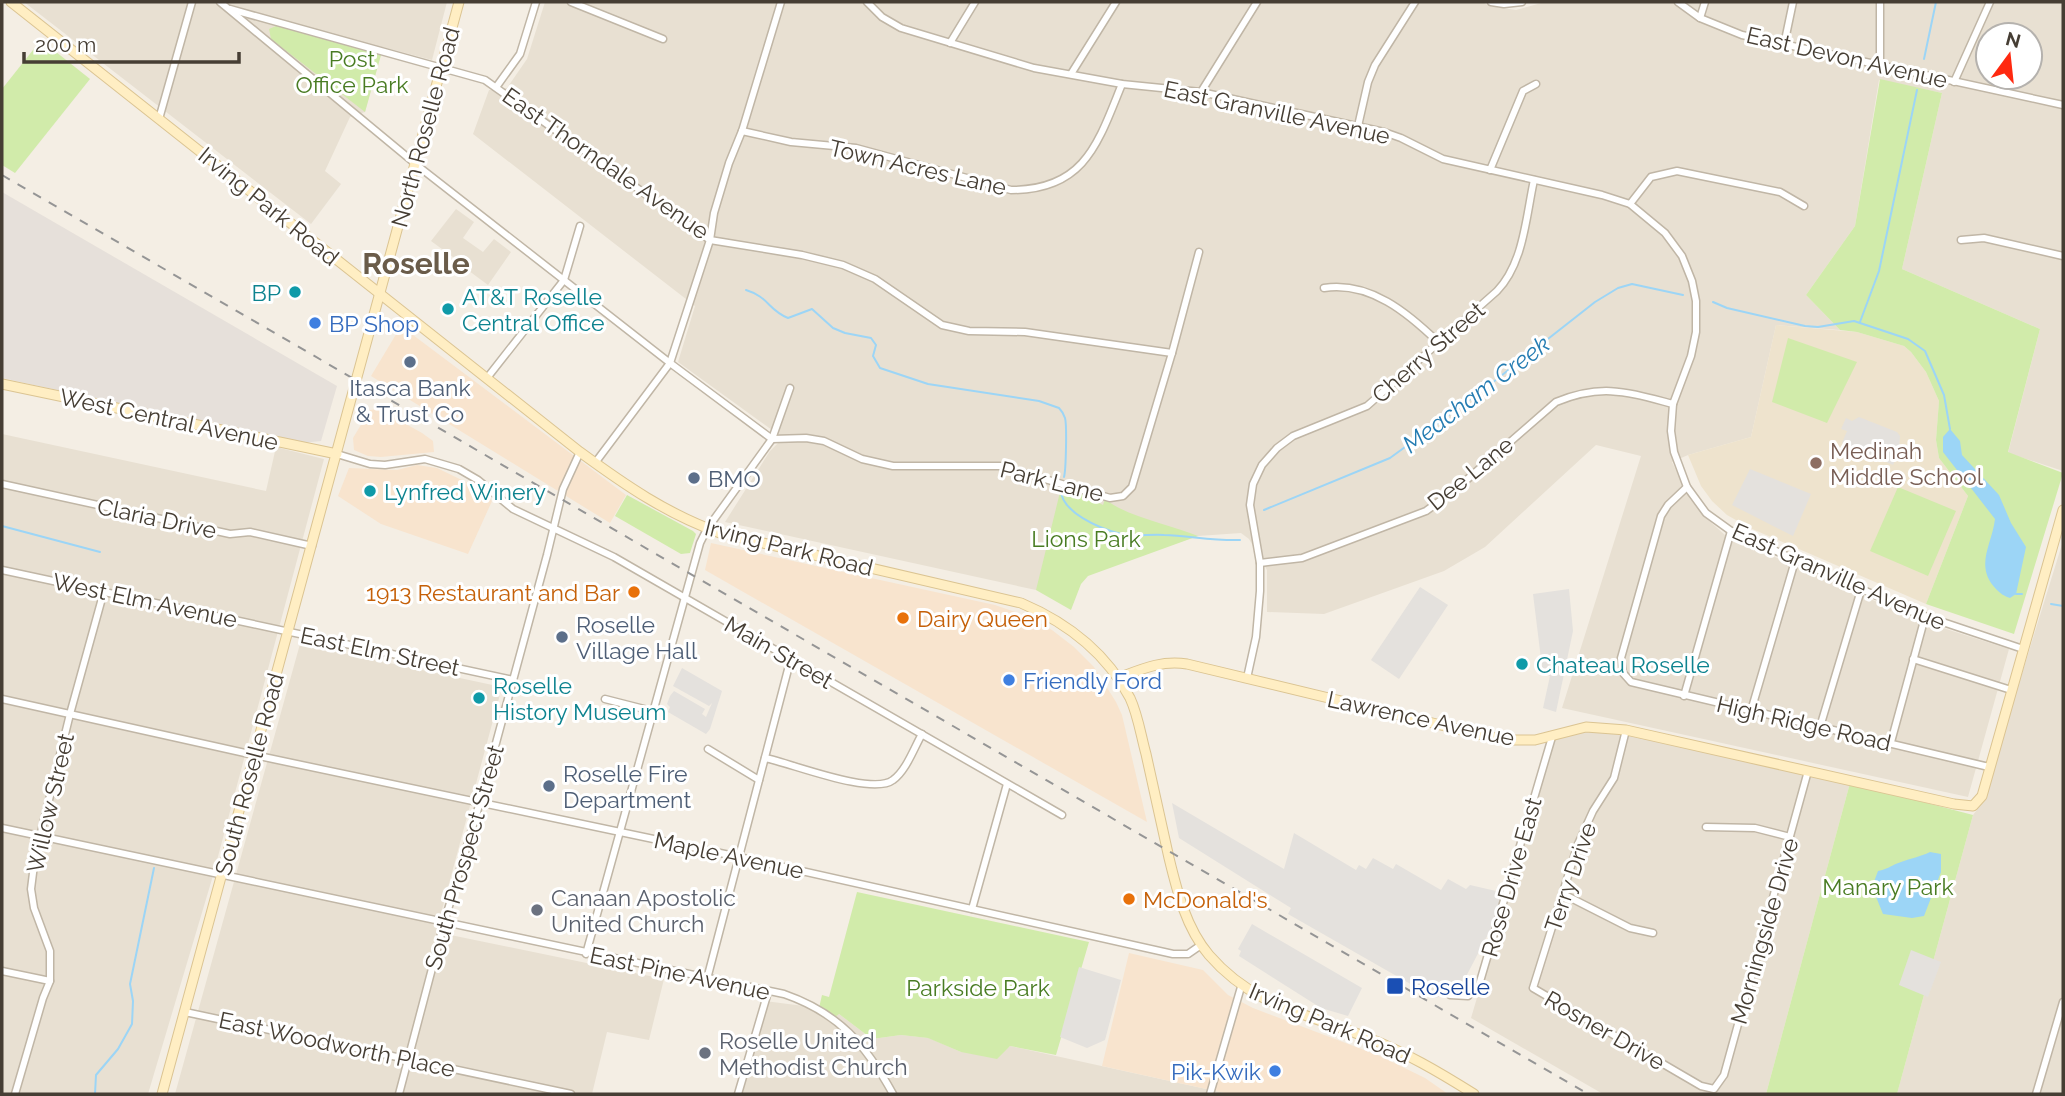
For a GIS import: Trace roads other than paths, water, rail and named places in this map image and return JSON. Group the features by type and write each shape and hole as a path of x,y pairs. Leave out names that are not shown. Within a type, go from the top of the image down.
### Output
{"main road":[{"name":"Irving Park Road","path":"11,2 580,453 653,503 707,529 1021,603 1053,617 1080,636 1101,656 1131,700 1178,895 1201,945 1241,987 1274,1004 1401,1052 1430,1066 1474,1094"},
{"name":"North Roselle Road","path":"337,454 460,2"},
{"name":"West Central Avenue","path":"2,384 337,454"},
{"name":"South Roselle Road","path":"162,1094 337,454"},
{"path":"1989,767 2063,510"},
{"name":"Lawrence Avenue","path":"1118,678 1153,664 1174,662 1503,740 1552,737 1586,727 1626,730 1954,804 1973,806 1982,796 1989,767"}],"street":[{"path":"159,119 192,2"},
{"path":"220,2 415,164 772,439"},
{"path":"496,86 520,54 536,2"},
{"path":"571,2 663,39"},
{"path":"595,463 670,363 710,240 714,213 729,163 742,131 781,2"},
{"name":"East Granville Avenue","path":"867,2 891,24 1034,68 1122,84 1200,92 1358,126 1401,138 1443,159 1602,195 1630,204 1656,224 1673,243 1682,256 1696,297 1696,332 1673,404 1671,431 1674,452 1687,487 1706,513 1731,531 1861,590 1925,617 2023,649"},
{"path":"950,43 975,2"},
{"path":"1071,74 1116,2"},
{"path":"1200,92 1256,2"},
{"path":"1358,126 1375,65 1415,2"},
{"path":"1491,2 1522,2"},
{"name":"East Devon Avenue","path":"1678,2 1700,18 1742,34 2063,106"},
{"path":"1700,18 1705,2"},
{"path":"1784,45 1793,2"},
{"path":"1880,2 1880,66"},
{"path":"1954,82 1990,2"},
{"name":"East Thorndale Avenue","path":"230,9 485,80 710,240 802,255 843,265 875,279 933,321 951,329 1025,332 1172,353"},
{"name":"Town Acres Lane","path":"742,131 791,142 856,148 1011,190 1030,190 1066,177 1082,164 1100,138 1122,84"},
{"path":"1490,170 1523,91 1536,84"},
{"path":"1630,204 1651,177 1677,171 1780,192 1804,206"},
{"name":"Cherry Street","path":"1247,678 1259,611 1260,563 1250,505 1254,484 1267,458 1293,436 1367,406 1497,291 1511,275 1534,180"},
{"path":"487,378 564,280 580,226"},
{"path":"1961,240 1984,238 2063,256"},
{"name":"Park Lane","path":"772,439 806,438 824,441 862,458 892,466 1000,466 1110,498 1123,495 1132,487 1199,252"},
{"path":"1324,288 1348,287 1377,296 1406,313 1439,343"},
{"path":"586,954 700,543 707,529 772,439 790,388"},
{"name":"Dee Lane","path":"1260,563 1302,558 1426,511 1455,490 1556,401 1575,394 1608,390 1673,404"},
{"name":"South Prospect Street","path":"399,1094 560,499 580,453"},
{"name":"Main Street","path":"337,454 370,464 385,465 425,459 442,462 478,480 513,509 614,557 1062,815"},
{"name":"Claria Drive","path":"2,484 230,534 250,533 312,546"},
{"name":"High Ridge Road","path":"1687,487 1668,505 1661,516 1621,657 1623,673 1635,684 1989,767"},
{"path":"1684,696 1731,531"},
{"path":"1751,712 1796,561"},
{"name":"West Elm Avenue","path":"2,570 288,631"},
{"path":"1820,727 1861,590"},
{"name":"Willow Street","path":"15,1094 50,981 50,951 34,908 31,889 70,713 104,591"},
{"path":"1891,742 1925,617"},
{"name":"East Elm Street","path":"288,631 513,680"},
{"path":"707,979 791,658"},
{"path":"1913,659 2011,690"},
{"name":"Maple Avenue","path":"2,699 739,857 1172,954 1188,954 1201,945"},
{"path":"605,699 652,710"},
{"name":"Terry Drive","path":"1533,988 1584,829 1618,769 1626,730"},
{"path":"765,758 791,763 807,771 881,785 897,777 922,734"},
{"name":"Rose Drive East","path":"1450,995 1468,996 1479,985 1552,737"},
{"path":"708,749 759,780"},
{"name":"Morningside Drive","path":"1714,1089 1724,1075 1808,771"},
{"path":"972,909 1007,784"},
{"path":"1706,827 1755,828 1790,837"},
{"name":"East Pine Avenue","path":"2,828 784,994 834,1019 861,1044 893,1094"},
{"path":"1563,894 1630,928 1653,933"},
{"path":"2,971 50,981"},
{"path":"1210,1094 1241,987"},
{"name":"Rosner Drive","path":"1533,988 1701,1086 1714,1089"},
{"path":"738,1094 768,992"},
{"path":"2036,1094 2063,1002"},
{"name":"East Woodworth Place","path":"185,1012 571,1094"}],"water":[{"path":"1950,429 1960,441 1962,455 1999,495 2011,523 2026,547 2016,594 2010,598 1996,589 1986,572 1986,555 1995,519 1943,452 1943,437"},
{"path":"1930,852 1941,854 1941,872 1924,916 1912,918 1883,914 1872,887 1878,871"}],"waterway":[{"path":"1924,59 1936,2"},
{"path":"1860,322 1879,271 1917,90"},
{"name":"Meacham Creek","path":"1264,510 1390,458 1483,390 1595,302 1618,288 1632,284 1683,295"},
{"name":"Meacham Creek","path":"746,290 759,296 788,318 812,309 833,328 871,338 876,345 873,356 880,368 928,384 1039,401 1059,408 1066,422 1064,477"},
{"path":"1713,302 1727,308 1805,326 1818,327 1854,321 1908,339 1925,351 1944,395 1950,429"},
{"name":"Meacham Creek","path":"1061,488 1062,497 1074,512 1113,532 1240,540"},
{"path":"2,526 100,552"},
{"name":"Meacham Creek","path":"2016,594 2022,594"},
{"name":"Meacham Creek","path":"2051,604 2063,606"},
{"path":"95,1094 96,1075 118,1049 132,1024 133,1001 130,984 154,868"}],"railway":[{"path":"2,175 1588,1094"}],"place":[{"name":"BP","path":"295,292"},
{"name":"AT&T Roselle Central Office","path":"448,309"},
{"name":"BP Shop","path":"315,323"},
{"name":"Itasca Bank & Trust Co","path":"410,362"},
{"name":"Medinah Middle School","path":"1816,463"},
{"name":"BMO","path":"694,478"},
{"name":"Lynfred Winery","path":"370,491"},
{"name":"1913 Restaurant and Bar","path":"634,592"},
{"name":"Dairy Queen","path":"903,618"},
{"name":"Roselle Village Hall","path":"562,637"},
{"name":"Chateau Roselle","path":"1522,664"},
{"name":"Friendly Ford","path":"1009,680"},
{"name":"Roselle History Museum","path":"479,698"},
{"name":"Roselle Fire Department","path":"549,786"},
{"name":"McDonald's","path":"1129,899"},
{"name":"Canaan Apostolic United Church","path":"537,910"},
{"name":"Roselle","path":"1395,986"},
{"name":"Roselle United Methodist Church","path":"705,1053"},
{"name":"Pik-Kwik","path":"1275,1071"}],"district":[{"name":"Roselle","path":"416,263"}],"park label":[{"name":"Post Office Park","path":"352,71"},
{"name":"Lions Park","path":"1086,538"},
{"name":"Manary Park","path":"1888,886"},
{"name":"Parkside Park","path":"978,987"}]}
